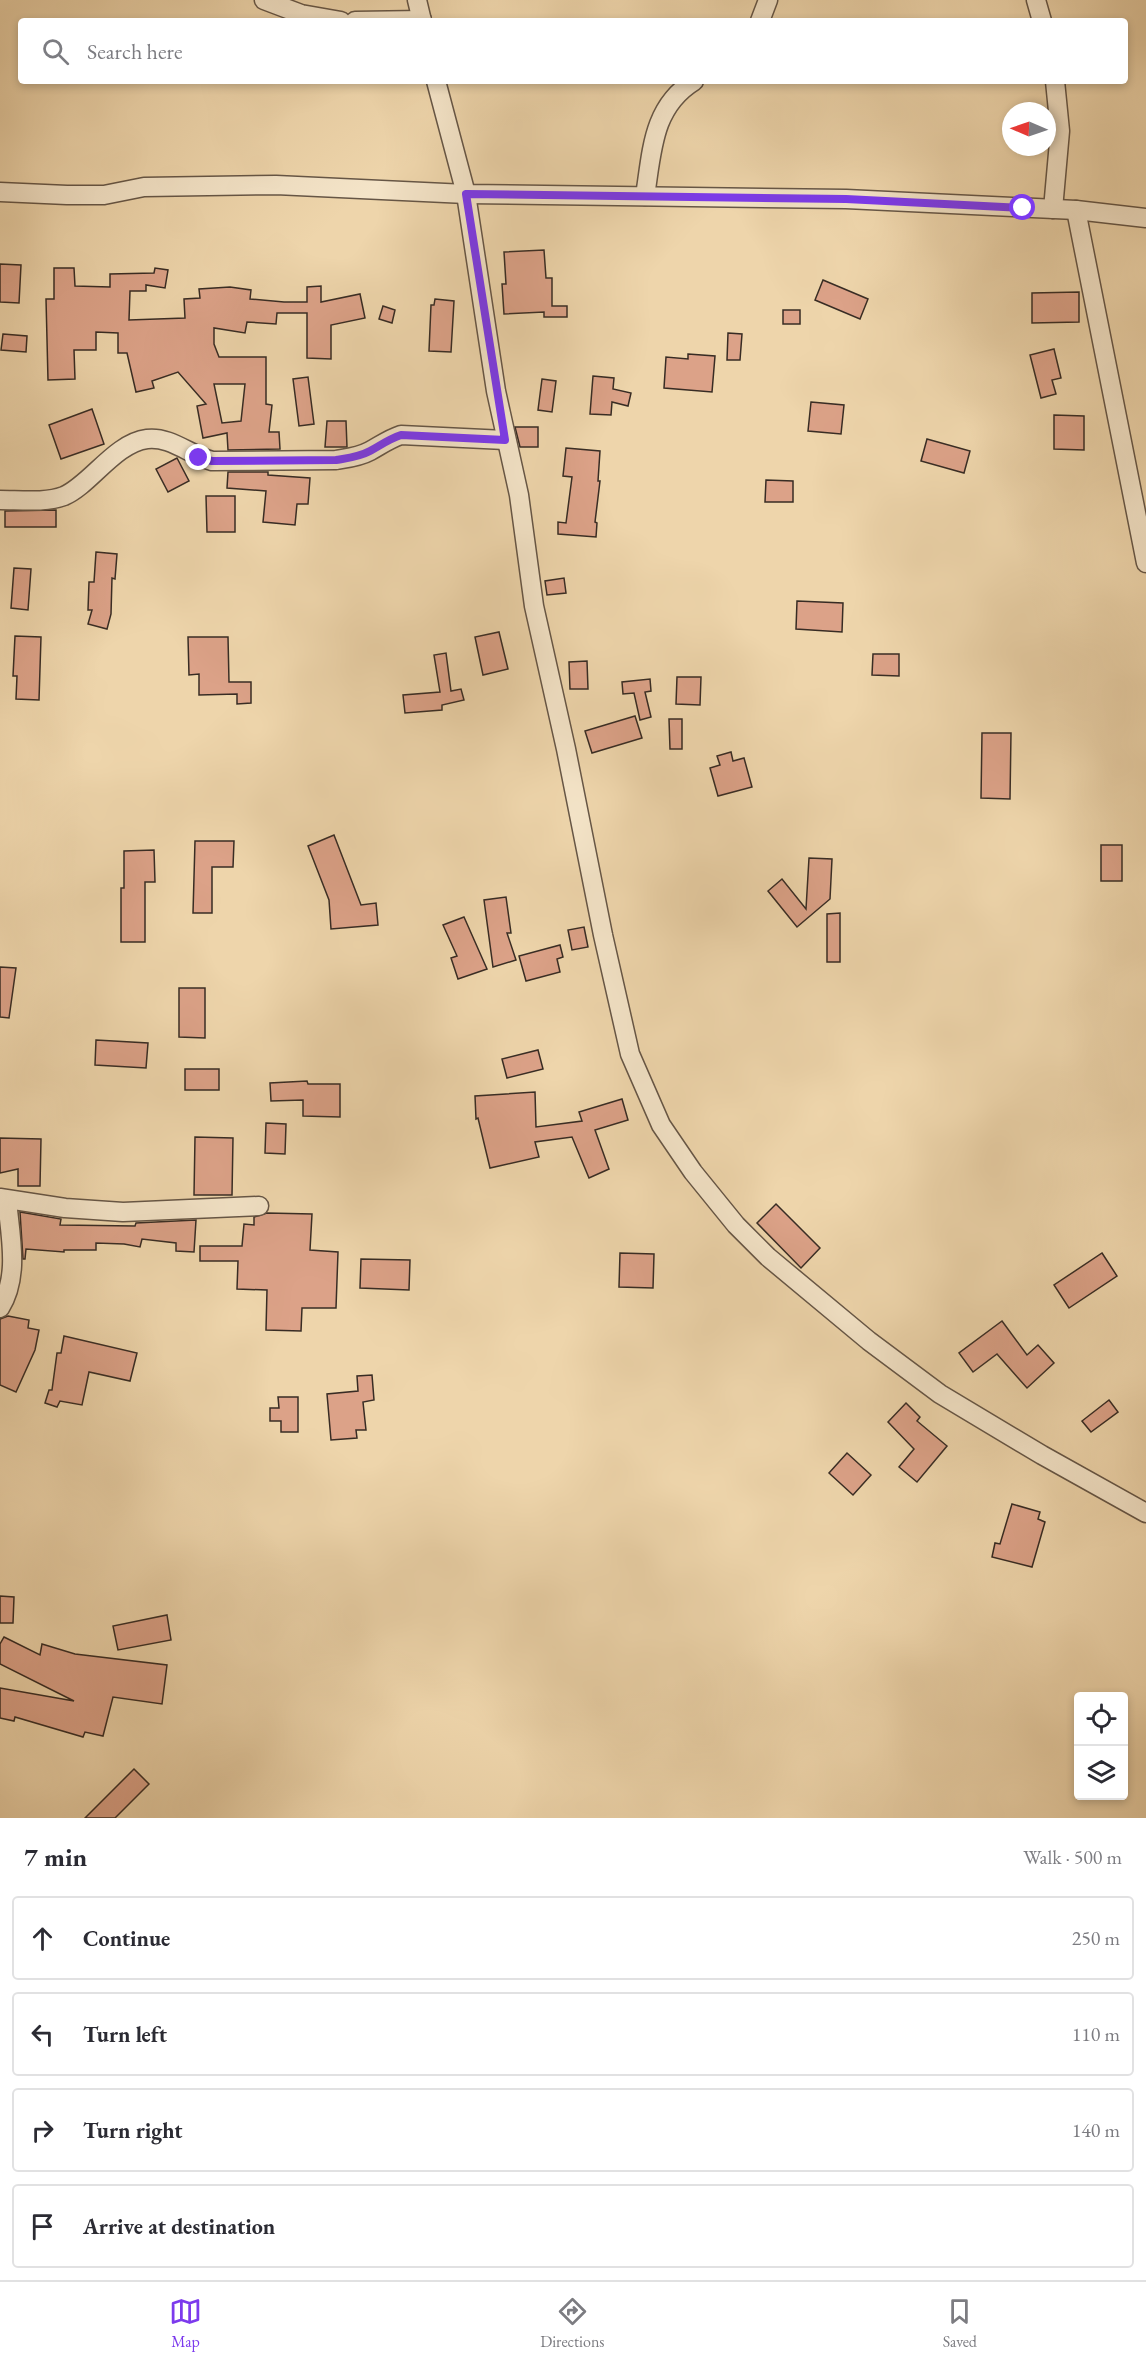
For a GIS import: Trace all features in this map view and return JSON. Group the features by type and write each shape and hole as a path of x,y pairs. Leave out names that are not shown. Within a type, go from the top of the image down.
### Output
{"street":[{"path":"264,0 301,14 323,18"},
{"path":"417,0 422,18"},
{"path":"761,18 768,0"},
{"path":"1036,0 1041,18"},
{"path":"437,84 466,194 505,440 519,495 534,606 566,749 605,946 630,1054 661,1125 693,1172 735,1225 768,1257 868,1341 940,1395 1146,1513"},
{"path":"645,196 657,123 683,88 689,84"},
{"path":"1053,209 1060,131 1055,84"},
{"path":"0,192 104,195 144,188 276,186 466,194 846,199 1076,210 1146,218"},
{"path":"1076,210 1146,563"},
{"path":"0,500 36,500 63,496 129,446 146,439 166,440 199,458 212,461 345,459 369,452 387,440 401,435 505,440"},
{"path":"0,1308 7,1297 12,1268 3,1199 65,1208 123,1212 259,1206"}],"building":[{"path":"544,250 546,278 552,278 552,306 567,306 567,317 544,317 544,312 504,314 502,284 506,284 504,252"},
{"path":"0,264 21,265 19,303 0,302"},
{"path":"54,268 74,268 75,286 110,287 110,274 154,273 155,268 168,270 165,288 146,285 146,291 130,291 129,320 185,318 184,299 200,298 199,289 230,287 251,290 250,299 307,302 307,287 321,286 321,302 360,294 365,318 331,325 331,359 307,358 307,313 277,313 276,324 247,322 245,333 214,328 214,344 219,357 266,357 266,404 272,405 269,432 279,432 280,449 228,450 227,433 203,438 197,406 206,404 178,372 152,381 154,388 136,392 127,353 118,353 118,333 96,332 96,350 74,350 75,379 48,380 46,299 54,299","holes":["214,384 245,384 241,421 222,423"]},
{"path":"823,280 868,299 860,319 815,300"},
{"path":"1079,292 1079,322 1032,323 1032,293"},
{"path":"435,299 454,301 451,352 429,351 431,305 434,305"},
{"path":"383,306 395,310 392,323 379,319"},
{"path":"783,310 800,310 800,324 783,324"},
{"path":"728,333 742,334 740,360 727,360"},
{"path":"3,334 27,336 26,352 1,350"},
{"path":"1054,349 1061,378 1052,380 1056,394 1041,398 1030,355"},
{"path":"688,354 715,356 712,392 664,388 666,357 688,359"},
{"path":"593,376 614,378 613,389 631,393 628,406 612,402 611,415 590,414"},
{"path":"308,377 314,424 299,426 293,379"},
{"path":"542,379 556,381 552,412 538,410"},
{"path":"811,402 844,405 841,434 808,431"},
{"path":"92,409 104,444 61,459 49,425"},
{"path":"1054,415 1084,416 1084,450 1054,449"},
{"path":"327,421 346,421 347,447 325,447"},
{"path":"515,427 538,427 538,447 520,447"},
{"path":"927,439 970,451 964,473 921,461"},
{"path":"566,448 600,451 596,537 558,534 558,522 566,523 572,477 563,476"},
{"path":"177,458 189,481 168,492 156,469"},
{"path":"228,472 268,472 268,475 310,478 308,504 297,504 295,525 263,522 266,491 227,488"},
{"path":"766,480 793,481 793,502 765,502"},
{"path":"206,496 235,496 235,532 207,532"},
{"path":"56,510 56,527 5,527 5,511"},
{"path":"96,552 117,554 115,579 112,578 111,614 107,629 88,624 92,610 88,610 89,582 94,582"},
{"path":"14,568 31,569 28,610 11,608"},
{"path":"564,578 566,593 547,595 545,581"},
{"path":"797,601 843,603 842,632 796,629"},
{"path":"499,632 508,669 483,675 475,637"},
{"path":"15,636 41,637 39,700 16,699 17,676 13,676"},
{"path":"188,637 228,637 229,682 251,682 251,703 237,704 237,694 199,695 199,674 189,675"},
{"path":"446,653 451,691 461,689 464,700 442,705 442,710 405,713 403,695 440,692 434,655"},
{"path":"873,654 899,654 899,676 872,675"},
{"path":"587,661 588,689 570,689 569,662"},
{"path":"677,677 701,677 700,705 676,704"},
{"path":"650,679 651,691 645,692 651,717 640,720 634,693 623,694 622,682"},
{"path":"635,716 642,738 592,753 585,731"},
{"path":"669,719 682,719 682,749 670,749"},
{"path":"982,733 1011,733 1010,799 981,798"},
{"path":"731,752 733,761 744,758 752,787 718,796 710,768 720,765 717,756"},
{"path":"334,835 361,905 376,903 378,925 331,929 329,900 308,846"},
{"path":"195,841 234,841 233,867 212,867 212,913 193,913"},
{"path":"1101,845 1122,845 1122,881 1101,881"},
{"path":"154,850 155,882 145,882 145,942 121,942 124,851"},
{"path":"809,858 832,859 830,899 797,927 768,891 782,879 806,909"},
{"path":"506,897 511,933 507,933 516,960 493,967 484,900"},
{"path":"840,913 840,962 827,962 827,914"},
{"path":"464,917 487,969 458,979 451,958 457,956 443,925"},
{"path":"584,927 588,947 572,950 568,930"},
{"path":"560,945 563,957 557,959 560,972 526,981 519,956"},
{"path":"0,967 16,968 9,1018 0,1017"},
{"path":"179,988 205,988 205,1038 179,1037"},
{"path":"96,1040 148,1043 146,1068 95,1065"},
{"path":"538,1050 543,1069 507,1078 502,1059"},
{"path":"185,1069 219,1069 219,1090 185,1090"},
{"path":"307,1081 308,1084 340,1084 340,1117 303,1116 303,1100 271,1101 270,1083"},
{"path":"535,1092 536,1127 582,1121 579,1112 622,1099 628,1120 595,1130 609,1169 589,1178 572,1137 535,1142 539,1157 490,1168 478,1118 476,1119 475,1096"},
{"path":"266,1123 286,1124 285,1154 265,1153"},
{"path":"195,1137 233,1138 232,1195 194,1195"},
{"path":"0,1138 41,1139 40,1186 18,1186 18,1169 0,1173"},
{"path":"776,1204 820,1248 801,1268 757,1223"},
{"path":"20,1212 61,1219 60,1225 135,1226 136,1223 196,1220 194,1252 176,1251 176,1243 142,1239 140,1247 96,1243 96,1250 64,1250 64,1252 26,1249 25,1259 23,1259"},
{"path":"267,1213 312,1214 310,1250 338,1252 336,1308 302,1308 301,1331 266,1330 267,1290 237,1289 238,1261 200,1261 200,1246 242,1246 244,1224 254,1225 254,1217"},
{"path":"620,1253 654,1254 653,1288 619,1287"},
{"path":"1102,1253 1117,1276 1069,1308 1054,1285"},
{"path":"361,1259 410,1260 409,1290 360,1288"},
{"path":"8,1316 29,1320 28,1328 39,1330 35,1350 16,1392 0,1385 0,1319"},
{"path":"1002,1321 1027,1355 1038,1345 1054,1363 1027,1388 997,1354 973,1372 959,1353"},
{"path":"64,1336 137,1353 130,1381 89,1372 82,1405 60,1401 57,1407 45,1403 49,1390 52,1390 57,1353 61,1353"},
{"path":"372,1375 374,1400 363,1402 366,1430 356,1430 357,1438 331,1440 327,1394 358,1391 357,1376"},
{"path":"278,1397 298,1397 298,1432 281,1432 281,1421 270,1421 270,1408 279,1408"},
{"path":"1109,1400 1118,1412 1091,1432 1082,1421"},
{"path":"906,1403 920,1417 917,1421 947,1446 917,1482 899,1467 914,1449 888,1422"},
{"path":"847,1453 871,1475 853,1495 829,1473"},
{"path":"1012,1504 1040,1512 1038,1519 1045,1522 1032,1567 992,1557 995,1543 1000,1544"},
{"path":"0,1596 14,1597 13,1623 0,1623"},
{"path":"167,1615 171,1640 118,1650 113,1626"},
{"path":"4,1637 40,1655 42,1644 75,1654 167,1665 162,1704 113,1697 103,1736 85,1732 83,1737 15,1717 14,1721 0,1718 0,1688 74,1701 0,1664 0,1644"},
{"path":"134,1769 149,1784 115,1818 85,1818"}],"route":[{"path":"199,458 212,461 336,460 369,452 387,440 401,435 505,440 466,194 846,199 1023,208"}]}
